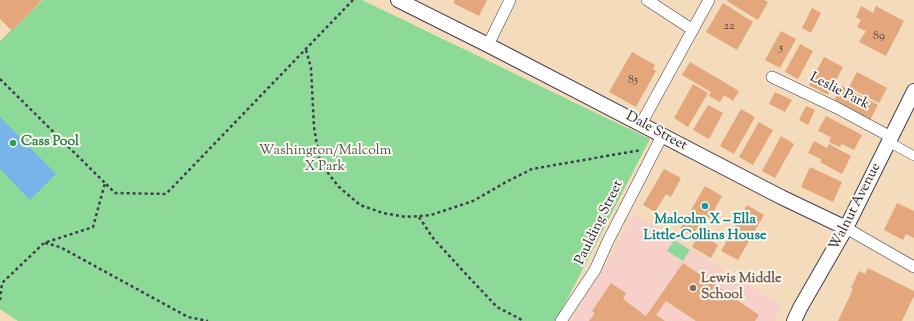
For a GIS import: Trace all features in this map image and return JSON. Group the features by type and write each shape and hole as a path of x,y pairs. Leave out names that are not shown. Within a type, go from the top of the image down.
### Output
{"street":[{"name":"Dale Street","path":"398,0 642,124 659,141 846,228 914,267"},
{"path":"488,45 510,0"},
{"path":"647,0 693,30"},
{"path":"642,124 709,0"},
{"name":"Leslie Park","path":"772,77 837,108 890,139"},
{"name":"Walnut Avenue","path":"794,321 846,228 914,91"},
{"path":"890,139 914,156"},
{"name":"Paulding Street","path":"561,321 595,270 608,241 659,141"}],"path":[{"path":"0,79 115,193 166,194 353,0"},
{"path":"306,50 311,68 314,127 320,163 339,187 360,205 391,214 406,217 432,215 473,201 532,169 635,151 659,141"},
{"path":"0,300 2,282 44,243 93,227 105,183"},
{"path":"419,216 433,238 497,307 524,321"},
{"path":"44,243 60,247 188,316 208,321"}],"shaded area":[{"path":"634,213 781,305 775,321 571,321 608,260"}],"green space":[{"name":"Washington/Malcolm X Park","path":"43,0 362,0 650,139 556,321 18,321 0,309 0,41"},
{"path":"674,240 690,250 683,261 667,251"}],"water":[{"name":"Cass Pool","path":"0,117 56,174 30,200 0,169"}],"building":[{"path":"0,0 42,0 12,31 0,19"},
{"path":"455,0 487,0 479,16 453,3"},
{"path":"764,0 768,2 758,20 727,1"},
{"path":"723,3 753,22 737,50 706,32"},
{"path":"861,6 873,13 876,6 904,21 886,56 859,42 866,31 857,27 861,20 856,17"},
{"path":"812,8 821,13 811,33 802,28"},
{"path":"781,31 796,39 780,68 765,60"},
{"path":"800,44 813,51 798,79 785,72"},
{"path":"632,52 655,65 653,69 656,71 636,107 609,92"},
{"path":"824,57 843,67 828,95 809,85"},
{"path":"690,62 739,91 733,101 724,95 720,102 709,96 711,92 682,75"},
{"path":"857,72 887,88 879,103 849,87"},
{"path":"693,84 708,93 688,127 674,118"},
{"path":"842,86 878,105 870,120 845,111 847,107 834,100"},
{"path":"775,92 792,100 785,112 769,104"},
{"path":"708,105 723,113 709,139 693,130"},
{"path":"806,106 815,110 808,125 799,120"},
{"path":"741,109 755,117 734,154 720,146"},
{"path":"826,116 862,135 854,150 842,144 840,147 829,142 831,137 818,131"},
{"path":"759,122 773,130 753,165 739,157"},
{"path":"781,136 794,144 775,178 762,171"},
{"path":"814,141 827,148 829,144 851,156 842,174 820,162 821,159 808,153"},
{"path":"810,167 842,182 833,202 801,187"},
{"path":"664,169 681,178 671,197 666,194 655,212 643,205"},
{"name":"Malcolm X – Ella Little-Collins House","path":"705,186 722,196 710,218 704,215 693,236 680,229"},
{"path":"897,203 914,211 914,238 906,234 903,240 884,230"},
{"path":"747,205 764,215 738,260 721,251"},
{"path":"699,234 718,245 711,258 692,247"},
{"name":"Lewis Middle School","path":"683,263 759,315 755,321 696,321 666,301 656,315 665,321 589,321 595,313 592,311 611,283 626,293 623,299 646,316"},
{"path":"868,268 914,291 914,296 902,321 838,321 853,289 851,288 859,271 865,274"}],"place":[{"name":"Cass Pool","path":"13,143"},
{"name":"Malcolm X – Ella Little-Collins House","path":"705,206"},
{"name":"Lewis Middle School","path":"693,288"}]}
